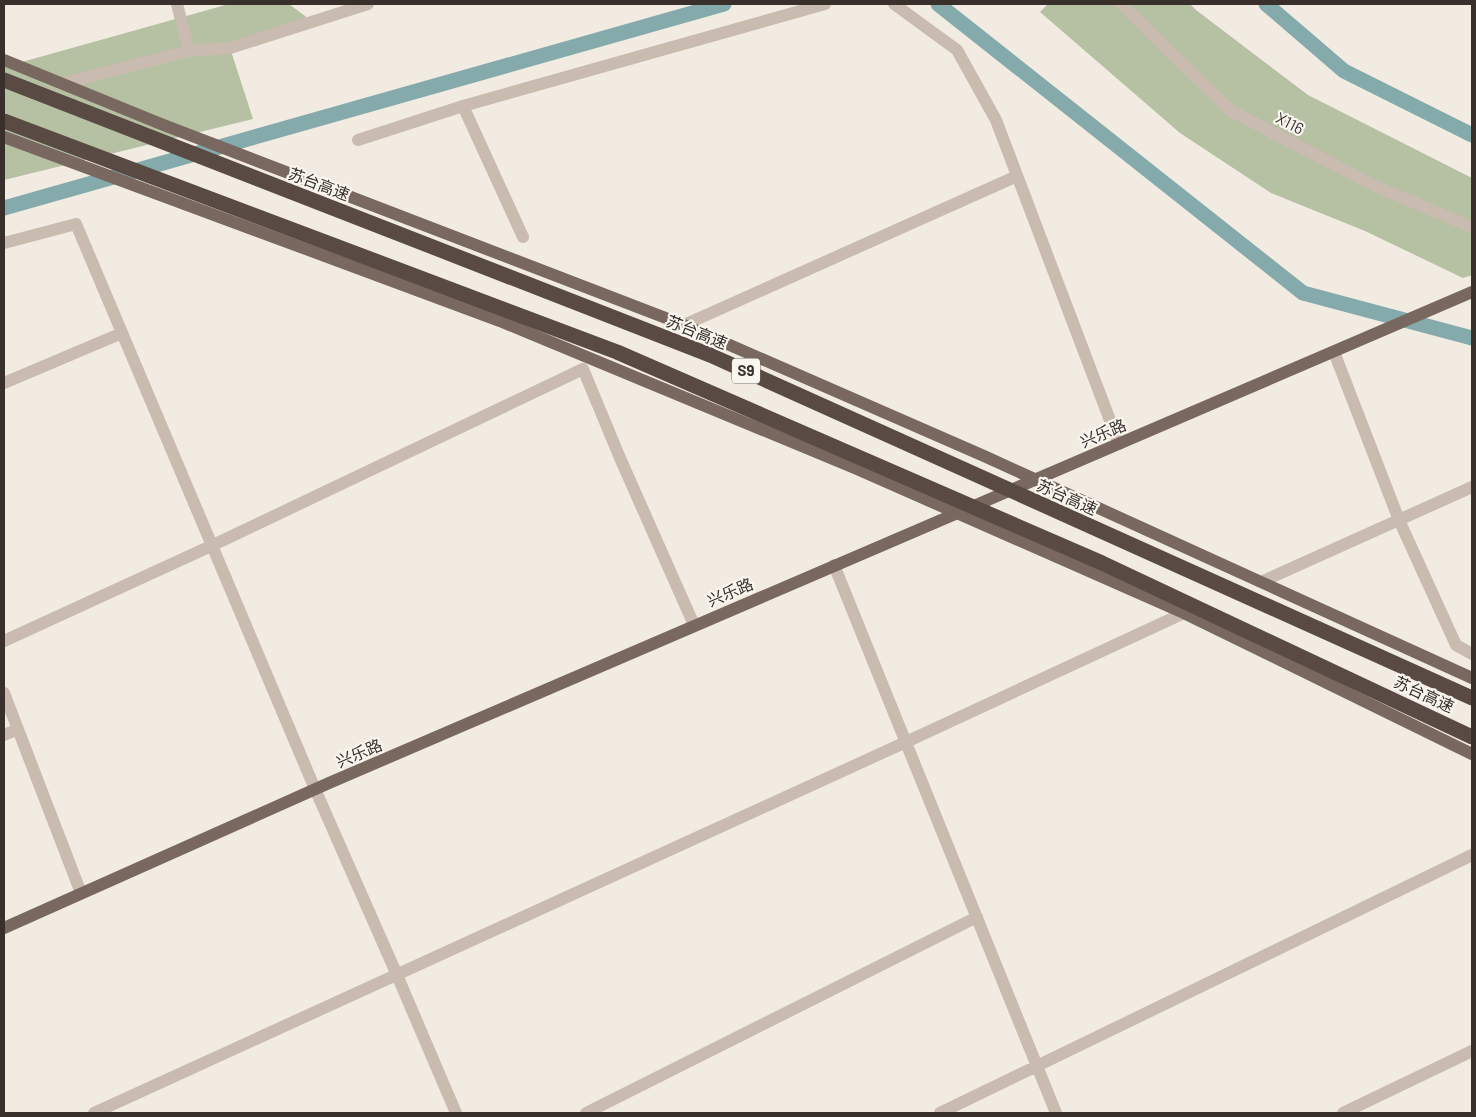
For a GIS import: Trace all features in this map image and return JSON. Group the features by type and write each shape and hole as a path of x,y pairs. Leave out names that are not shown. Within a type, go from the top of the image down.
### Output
{"highway":[{"name":"苏台高速","path":"4,80 710,355 1472,698"},
{"name":"苏台高速","path":"4,121 617,352 1102,562 1472,737"}],"main road":[{"path":"4,60 161,124 684,325 1035,480 1472,678"},
{"path":"4,137 500,321 848,466 1184,613 1472,754"},
{"name":"兴乐路","path":"4,928 315,789 1472,292"}],"street":[{"path":"177,4 189,50"},
{"path":"60,84 189,50 230,48 368,4"},
{"path":"358,140 463,106 825,4"},
{"path":"894,4 957,50 996,120 1119,444"},
{"name":"X116","path":"1122,4 1231,111 1375,186 1472,227"},
{"path":"463,106 523,237"},
{"path":"684,325 1017,176"},
{"path":"4,243 76,224 211,546 456,1113"},
{"path":"4,383 122,333"},
{"path":"1334,352 1399,520 1456,645 1472,654"},
{"path":"4,641 211,546 583,369 694,625"},
{"path":"1261,582 1472,487"},
{"path":"834,565 1056,1113"},
{"path":"94,1113 1184,613"},
{"path":"4,693 81,893"},
{"path":"4,735 18,729"},
{"path":"940,1113 1472,855"},
{"path":"586,1113 977,916"},
{"path":"1343,1113 1472,1051"}],"green space":[{"path":"229,4 289,4 313,22 230,48 253,119 4,180 4,67"},
{"path":"1048,4 1190,4 1308,95 1472,178 1472,275 1463,278 1365,231 1271,193 1180,133 1040,12"}],"waterway":[{"path":"4,208 724,4"},
{"path":"938,4 1303,293 1472,338"},
{"path":"1266,4 1344,71 1472,135"}]}
